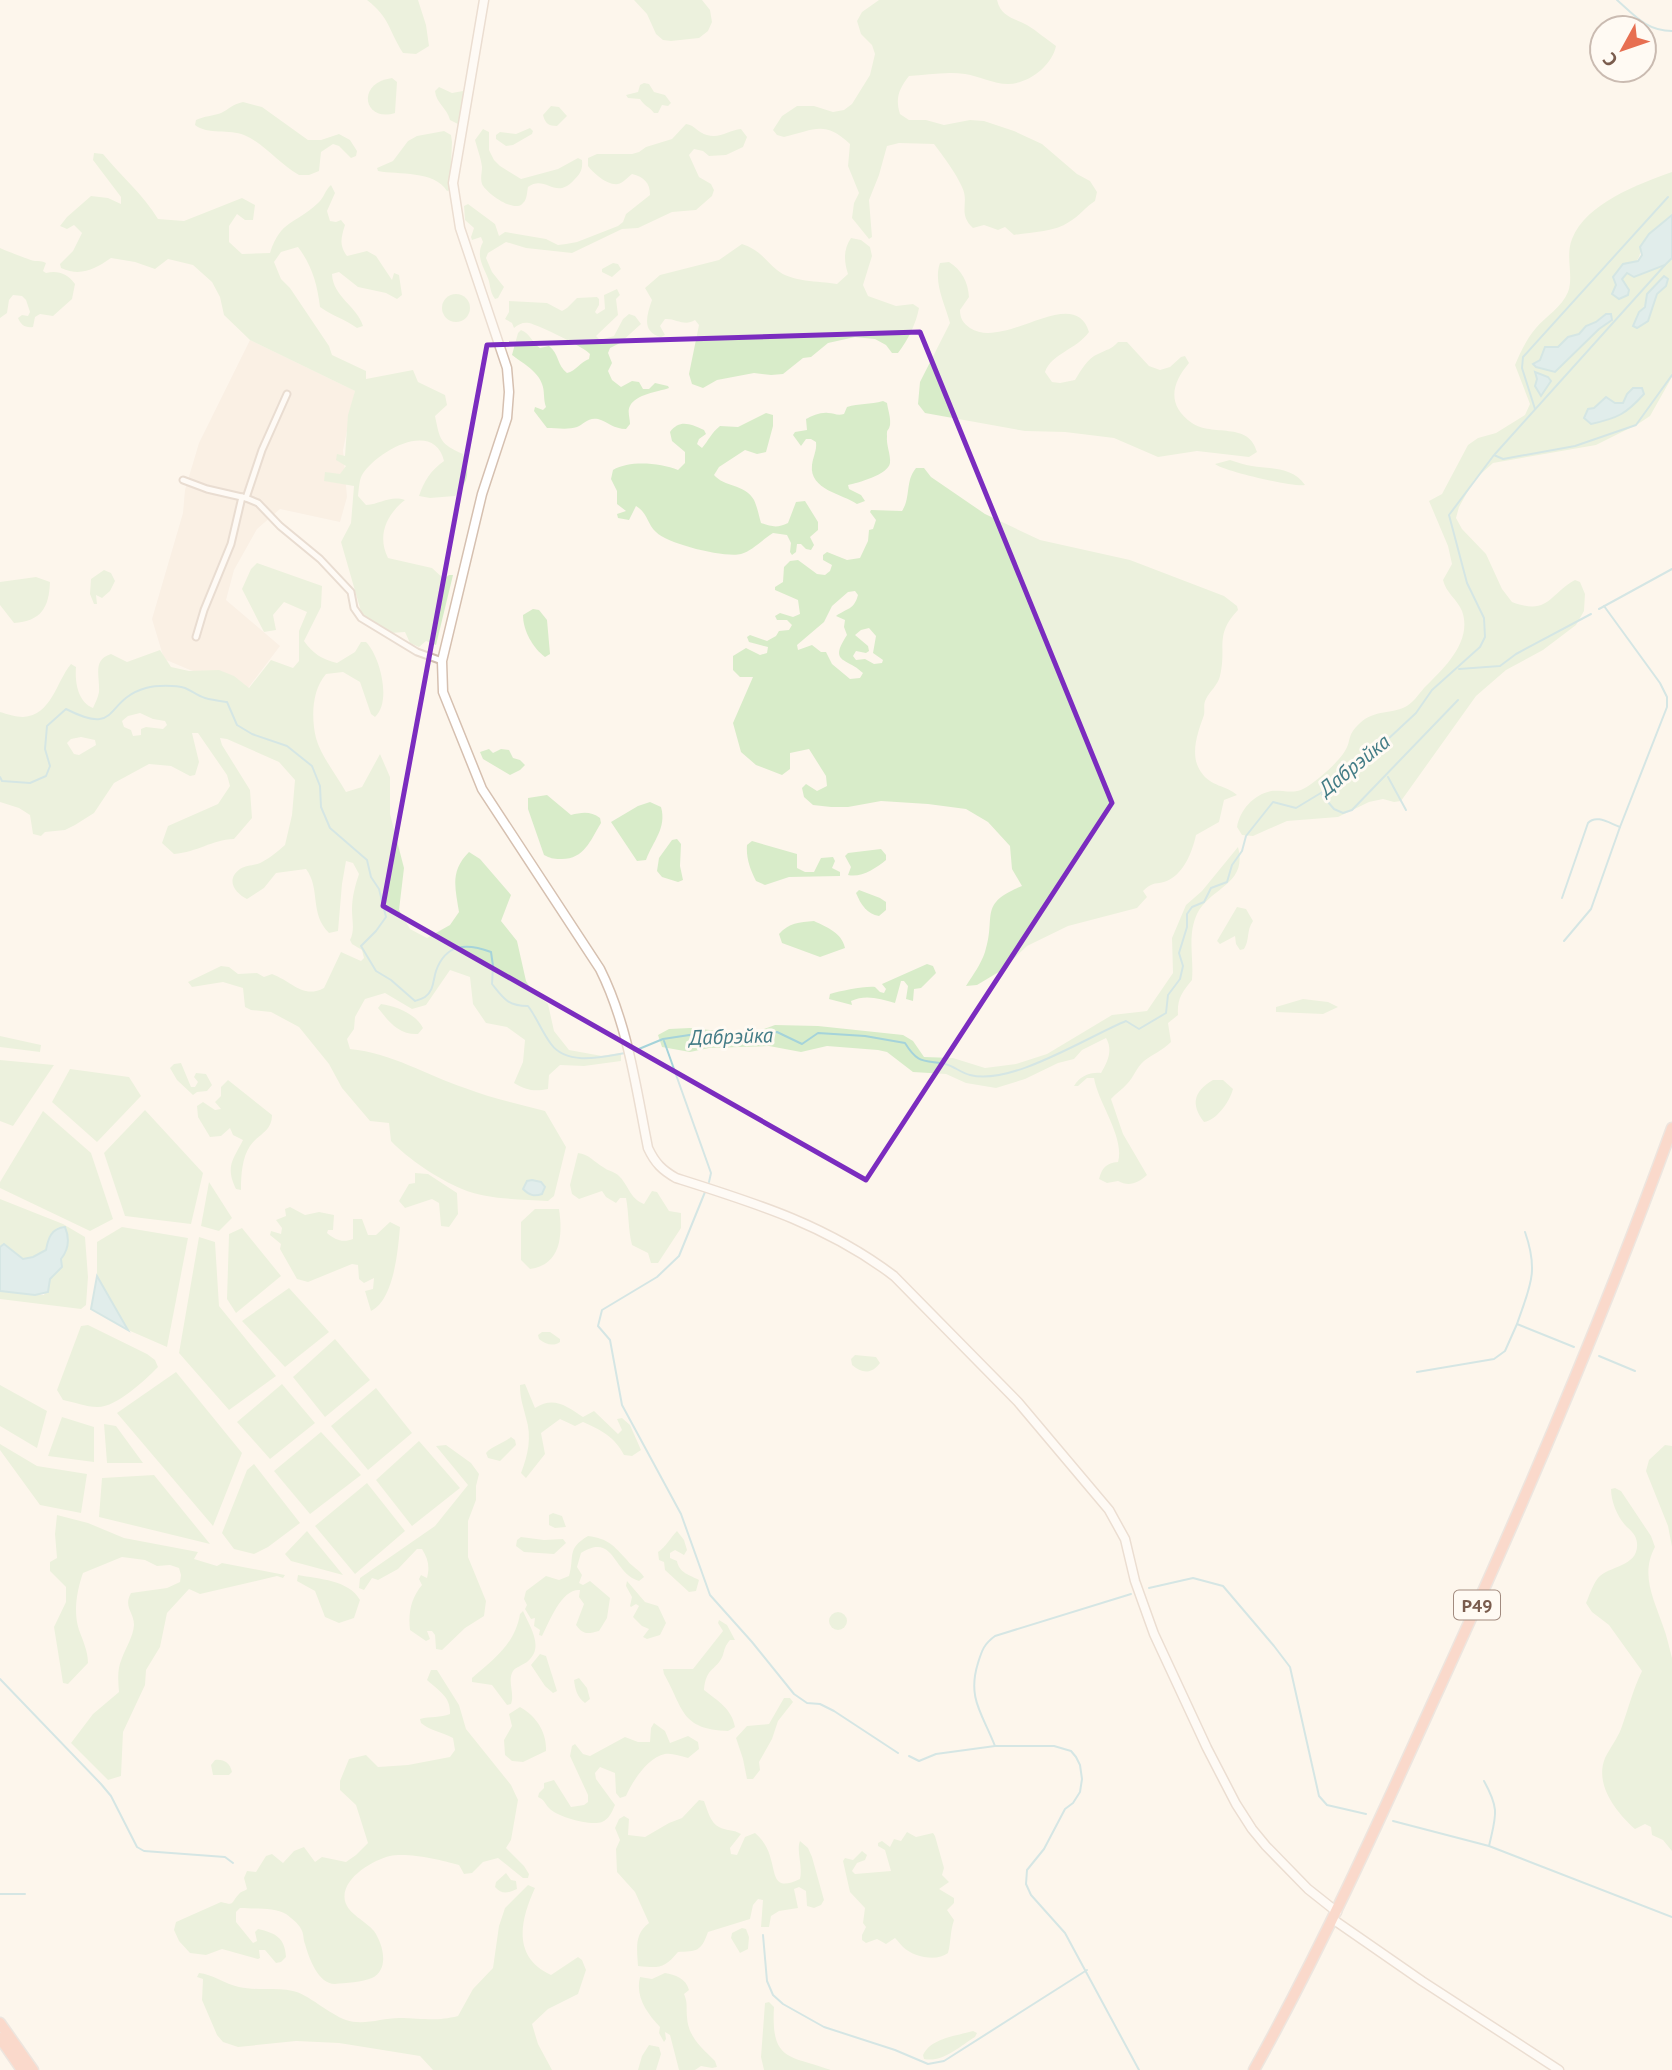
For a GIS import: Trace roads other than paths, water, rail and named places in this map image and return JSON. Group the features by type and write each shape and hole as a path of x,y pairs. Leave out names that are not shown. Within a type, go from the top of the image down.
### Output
{"highway":[{"name":"Р49","path":"1254,2070 1335,1916 1537,1471 1597,1326 1672,1128"},
{"path":"0,2023 33,2070"},
{"path":"0,2038 22,2070"}],"street":[{"path":"484,0 453,195 460,228 507,368 509,392 507,418 482,494 442,660 443,692 482,789 600,969 612,992 627,1043 649,1148 662,1170 676,1178 769,1207 870,1258 894,1276 1009,1393 1067,1457 1109,1510 1125,1539 1135,1581 1154,1634 1207,1748 1236,1804 1266,1846 1335,1916 1422,1981 1559,2070"},
{"path":"196,637 231,544 244,497 287,394"},
{"path":"183,480 206,489 244,497 264,508 280,526 320,559 351,592 354,608 361,618 417,652 442,660"}],"water":[{"path":"1672,215 1672,258 1665,265 1634,277 1627,273 1622,279 1629,290 1628,295 1619,299 1612,294 1616,285 1613,277 1623,264 1638,261 1642,255 1640,247 1649,234"},
{"path":"1664,276 1668,279 1666,286 1657,294 1648,321 1637,328 1633,326 1639,312 1645,307 1647,294"},
{"path":"1606,314 1611,314 1612,320 1599,329 1555,372 1533,364 1540,360 1545,347 1558,347 1568,337 1579,334 1586,326"},
{"path":"1535,372 1551,381 1541,396 1535,386"},
{"path":"1633,388 1642,388 1644,394 1621,414 1591,424 1584,418 1588,409 1594,408 1606,397 1615,403 1623,403"},
{"path":"527,1181 541,1182 545,1187 542,1194 532,1195 523,1189"},
{"path":"65,1227 68,1236 67,1248 61,1259 62,1267 50,1279 48,1292 35,1295 0,1291 0,1247 4,1244 23,1259 33,1257 46,1250 53,1232"},
{"path":"97,1276 128,1330 91,1309"}],"waterway":[{"path":"1617,0 1648,25 1672,31"},
{"path":"1535,409 1522,368 1523,357 1668,197"},
{"path":"1495,454 1665,265"},
{"name":"Дабрэйка","path":"634,1051 663,1039 696,1034 740,1039 777,1032 802,1044 818,1033 865,1036 905,1043 914,1055 922,1060 948,1065 970,1075 987,1076 1027,1067 1126,1021 1139,1029 1166,1013 1168,995 1180,979 1183,966 1179,953 1187,927 1187,914 1192,907 1204,902 1211,888 1227,882 1246,836 1273,802 1296,808 1334,785 1416,713 1432,690 1480,647 1485,637 1484,618 1467,583 1449,515 1494,455 1503,459 1575,446 1636,425 1672,375"},
{"path":"1599,609 1672,569"},
{"path":"1564,941 1591,909 1667,707 1667,697 1660,683 1604,606"},
{"path":"1459,669 1500,666 1516,654 1591,614"},
{"name":"Дабрэйка","path":"0,777 2,781 30,783 46,776 50,766 45,749 47,726 66,709 83,717 104,718 132,693 160,686 181,687 205,698 227,702 237,725 252,734 287,746 312,766 320,786 321,807 330,828 367,860 371,877 379,889 386,917 361,946 376,971 415,1001 430,992 440,962 451,950 466,947 482,949 491,952 492,984 507,1001 528,1006 558,1051 575,1058 625,1053"},
{"path":"1322,795 1334,809 1343,813 1352,810 1458,700"},
{"path":"1388,777 1406,810"},
{"path":"1562,898 1588,823 1599,819 1620,827"},
{"path":"664,1041 711,1173 709,1182"},
{"path":"705,1192 679,1256 657,1277 602,1310 598,1326 610,1340 622,1405 681,1514 710,1595 794,1694 807,1703 820,1704 834,1711 898,1753"},
{"path":"1525,1232 1532,1269 1529,1289 1517,1324 1574,1347"},
{"path":"1417,1372 1494,1359 1505,1351 1517,1324"},
{"path":"1599,1356 1635,1371"},
{"path":"1149,1588 1193,1578 1223,1586 1290,1667 1319,1796 1327,1805 1366,1814"},
{"path":"995,1746 978,1705 974,1686 979,1658 988,1642 995,1636 1131,1594"},
{"path":"0,1679 111,1796 137,1847 144,1851 225,1857 233,1863"},
{"path":"909,1756 919,1761 936,1754 995,1746 1054,1746 1071,1751 1076,1757 1082,1779 1080,1792 1065,1809 1044,1849 1027,1870 1026,1884 1031,1895 1065,1933 1139,2070"},
{"path":"1484,1781 1493,1799 1495,1813 1489,1846"},
{"path":"1393,1821 1489,1846 1672,1917"},
{"path":"0,1894 25,1894"},
{"path":"763,1935 767,1981 773,1995 783,2004 824,2027 895,2050 928,2064 944,2061 1087,1970"}]}
